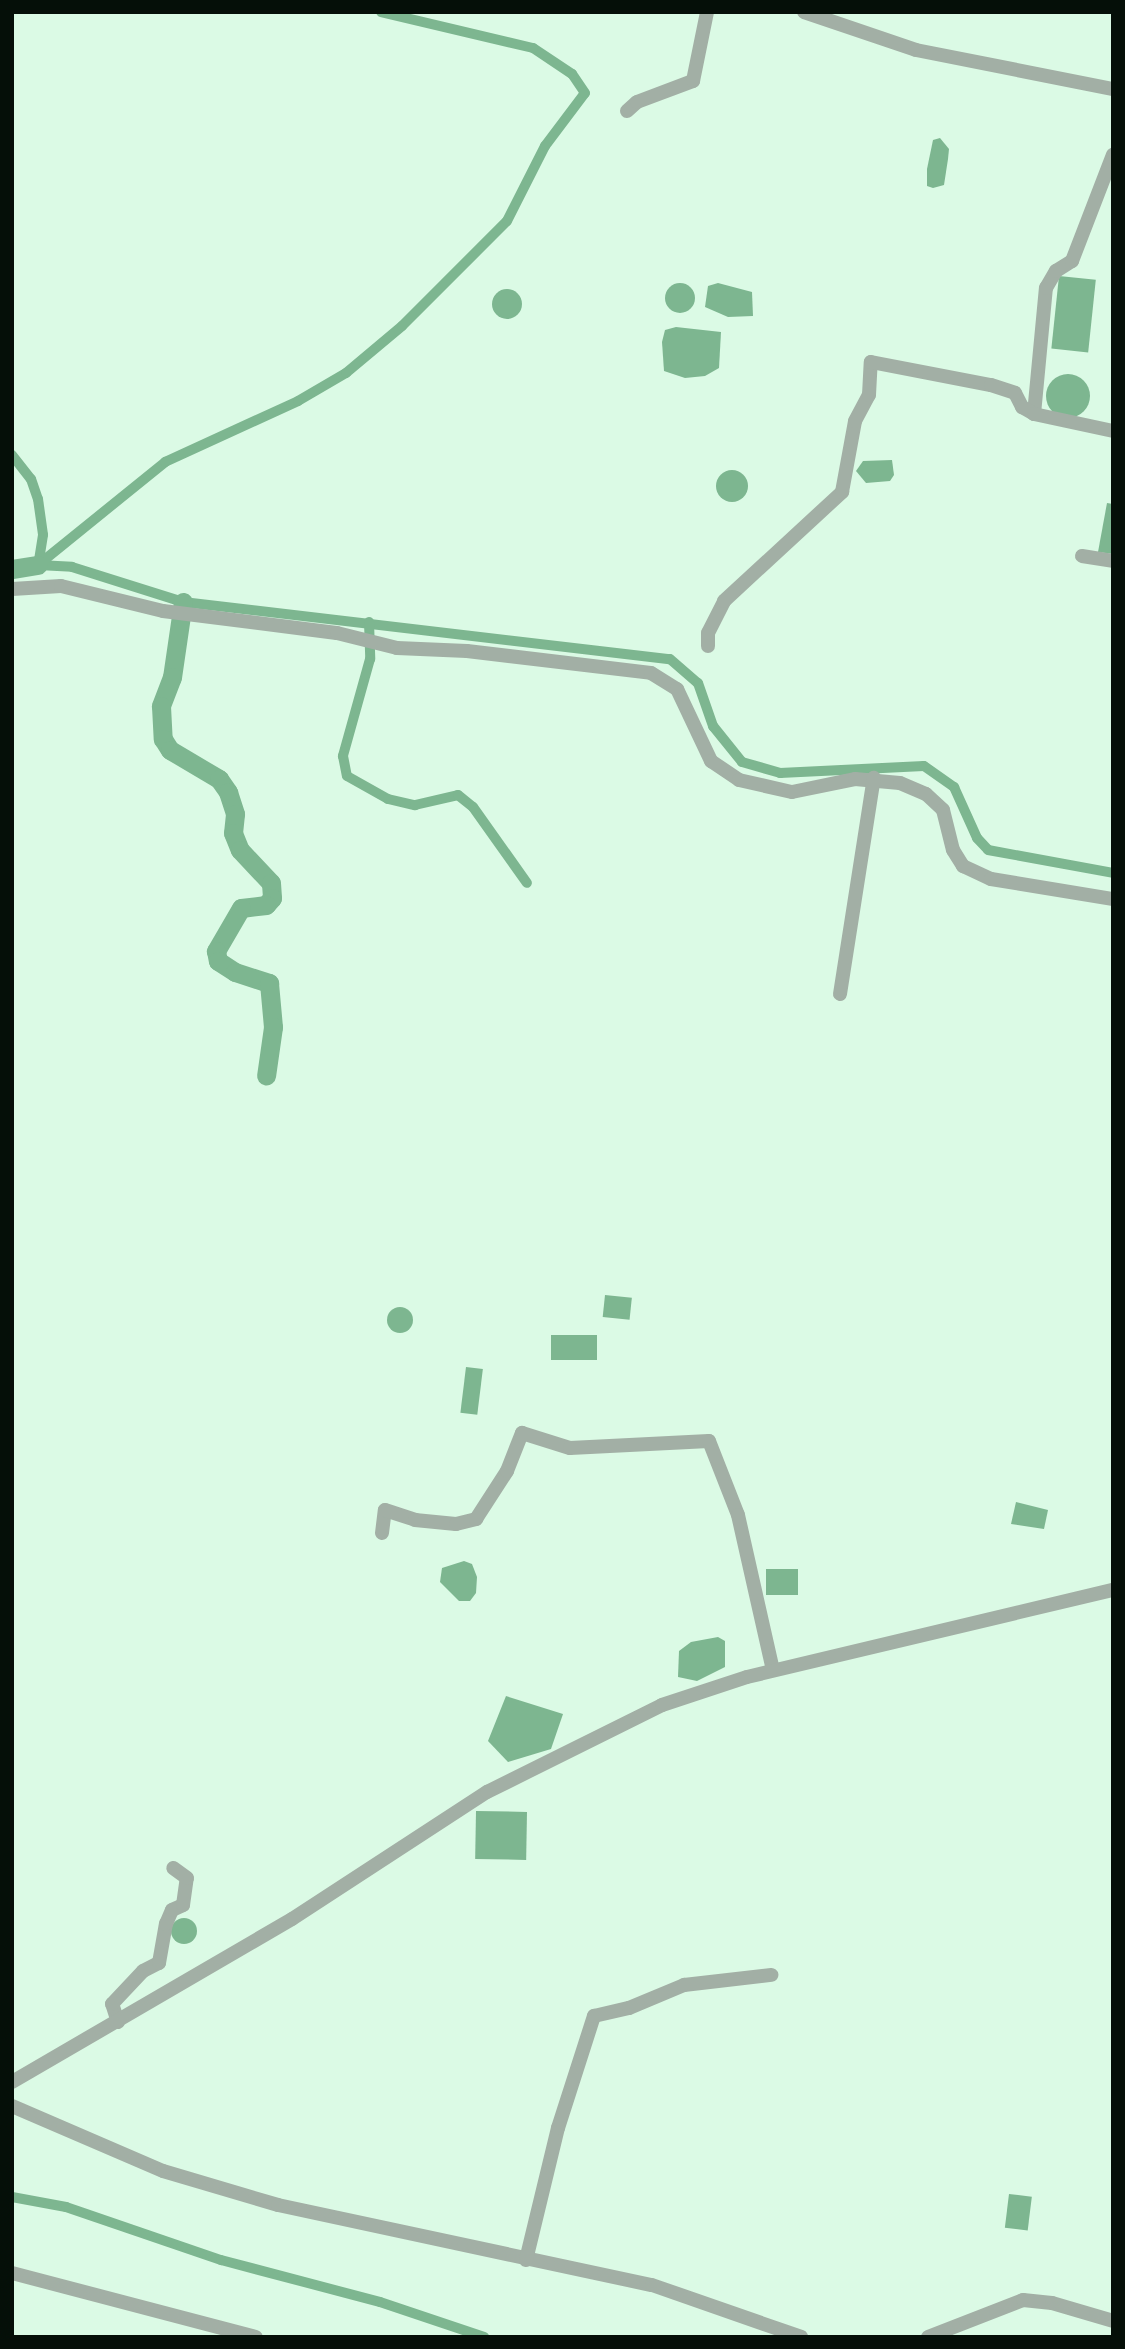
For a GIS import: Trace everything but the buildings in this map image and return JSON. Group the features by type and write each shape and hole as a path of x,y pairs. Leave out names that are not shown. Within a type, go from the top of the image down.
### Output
{"street":[{"path":"627,110 637,102 693,81 707,12"},
{"path":"804,12 916,50 1113,89"},
{"path":"1034,414 1046,288 1056,271 1072,261 1113,155"},
{"path":"708,646 708,633 724,601 842,492 855,421 869,395 871,362 991,385 1015,393 1022,407 1034,414 1113,431"},
{"path":"1082,556 1113,561"},
{"path":"12,589 61,586 163,611 349,638 397,648 467,651 651,673 677,689 711,761 739,780 792,792 874,778 901,783 936,802 964,866 991,879 1113,899"},
{"path":"840,994 874,778"},
{"path":"382,1533 385,1510 415,1520 456,1524 476,1519 507,1471 522,1433 570,1448 709,1441 738,1515 773,1670"},
{"path":"12,2082 292,1919 487,1792 662,1705 773,1670 1113,1590"},
{"path":"118,2022 112,2004 142,1971 159,1963 166,1924 172,1910 183,1905 187,1878 173,1868"},
{"path":"526,2260 558,2128 594,2016 629,2008 684,1985 771,1975"},
{"path":"12,2106 163,2172 278,2205 652,2285 801,2337"},
{"path":"12,2273 256,2337"},
{"path":"928,2337 1023,2301 1052,2303 1113,2321"}],"shaded area":[{"path":"940,138 949,149 948,159 944,185 933,188 927,186 927,169 933,140"},
{"path":"1059,276 1096,280 1088,352 1051,349"},
{"path":"680,283 691,287 695,298 691,309 680,313 669,309 665,298 669,287"},
{"path":"718,283 752,292 753,316 728,317 705,307 708,286"},
{"path":"507,289 513,290 521,298 521,310 513,318 507,319 501,318 493,310 492,304 493,298 501,290"},
{"path":"676,327 721,332 719,368 705,376 685,378 664,371 662,342 665,330"},
{"path":"1068,374 1077,375 1084,380 1089,387 1089,405 1084,412 1077,417 1068,418 1059,417 1052,412 1047,405 1046,396 1047,387 1052,380 1059,375"},
{"path":"892,460 894,475 890,481 866,483 856,471 863,461"},
{"path":"732,470 743,475 748,486 743,497 732,502 721,497 716,486 721,475"},
{"path":"1107,503 1113,504 1113,554 1098,552"},
{"path":"605,1295 632,1298 630,1320 603,1317"},
{"path":"400,1307 409,1311 413,1320 409,1329 400,1333 391,1329 387,1320 391,1311"},
{"path":"551,1335 597,1335 597,1360 551,1360"},
{"path":"466,1367 483,1369 477,1415 460,1413"},
{"path":"1016,1502 1048,1510 1044,1529 1011,1524"},
{"path":"464,1561 472,1564 477,1577 476,1593 470,1601 459,1601 440,1582 442,1568"},
{"path":"766,1569 798,1569 798,1595 766,1595"},
{"path":"718,1637 725,1641 725,1667 697,1681 678,1677 679,1651 691,1642"},
{"path":"506,1696 563,1714 551,1749 508,1762 488,1741"},
{"path":"476,1811 527,1812 526,1860 475,1859"},
{"path":"184,1918 193,1922 197,1931 193,1940 184,1944 175,1940 171,1931 175,1922"},
{"path":"1009,2194 1032,2197 1028,2231 1005,2228"}],"waterway":[{"path":"38,565 165,462 298,401 346,373 402,326 507,221 545,146 585,93 572,74 533,48 381,12"},
{"path":"12,455 31,479 38,499 43,535 38,565 72,567 183,602 670,659 698,683 713,726 742,762 780,773 924,766 954,787 977,838 988,850 1113,873"},
{"path":"12,569 38,565"},
{"path":"183,602 172,677 161,706 163,739 170,750 219,779 228,792 235,814 233,833 240,850 271,883 272,898 266,905 241,908 216,951 218,961 235,972 269,983 273,1027 266,1076"},
{"path":"369,622 370,659 343,756 347,776 388,799 415,805 458,795 473,807 527,883"},
{"path":"12,2197 66,2207 221,2260 380,2302 484,2337"}]}
